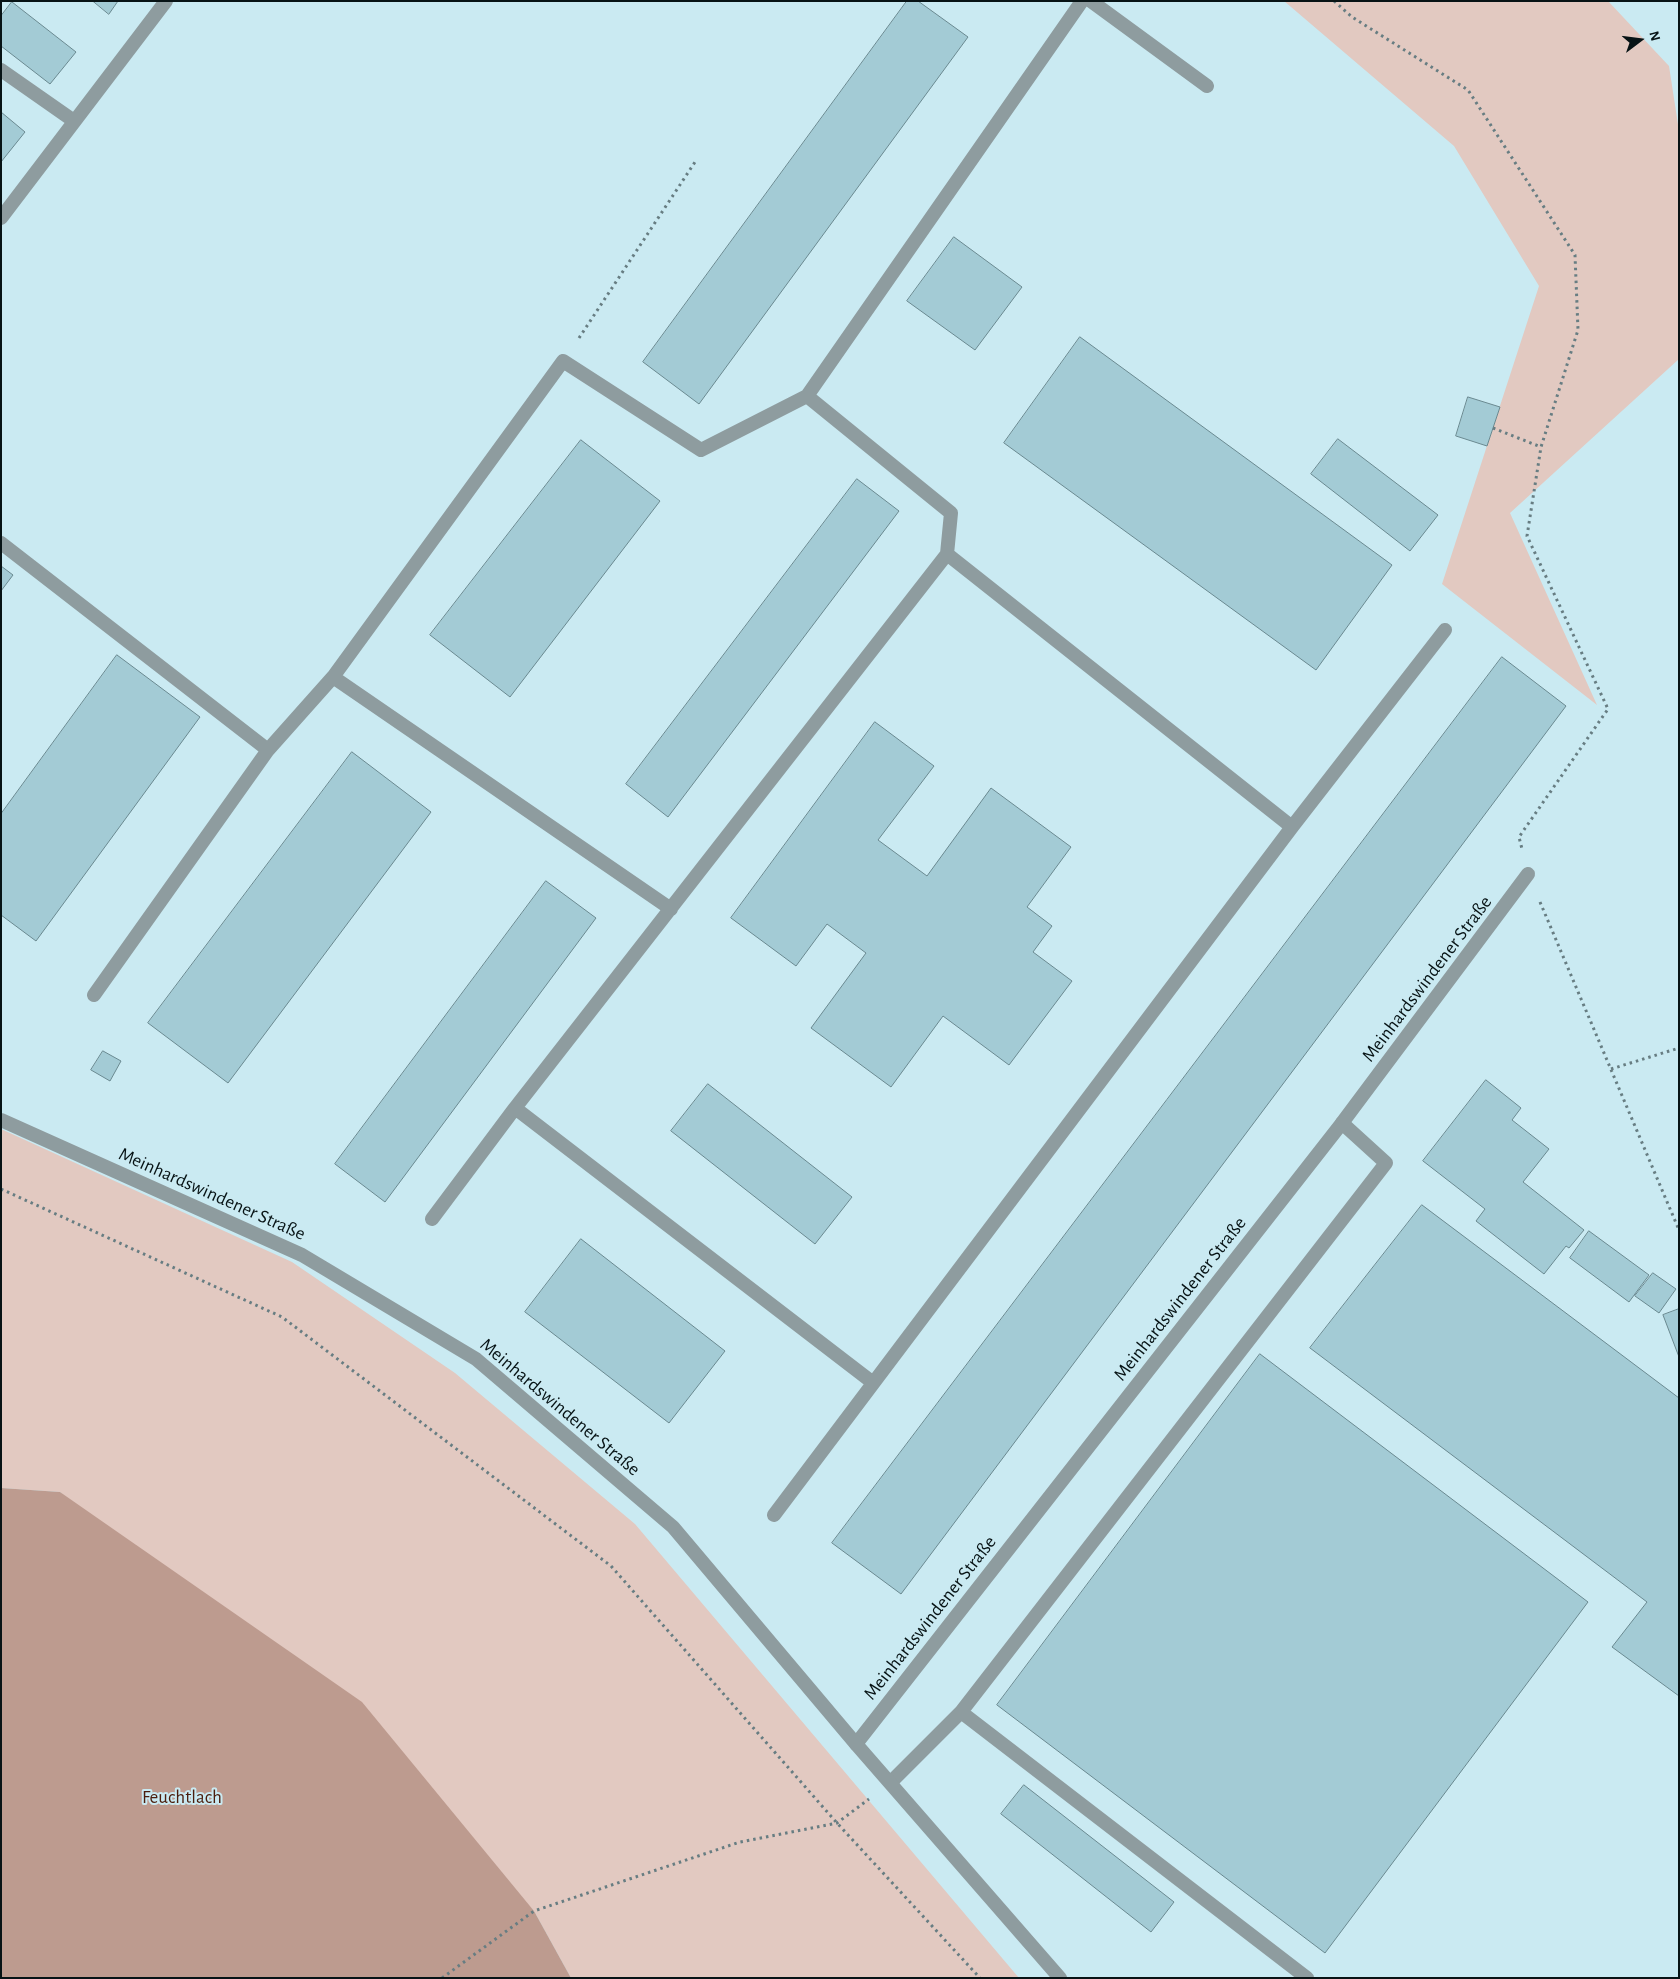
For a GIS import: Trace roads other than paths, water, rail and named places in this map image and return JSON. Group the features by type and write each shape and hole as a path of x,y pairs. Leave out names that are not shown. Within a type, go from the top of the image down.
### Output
{"street":[{"path":"1,218 166,1"},
{"path":"94,995 268,750 333,677 564,361 700,450 806,396 1082,1"},
{"path":"1091,1 1207,86"},
{"path":"1,70 74,121"},
{"path":"432,1219 515,1108 948,554 951,513 806,396"},
{"path":"1,543 268,750"},
{"path":"948,554 1292,827"},
{"path":"774,1514 1292,827 1445,630"},
{"path":"333,677 671,908"},
{"name":"Meinhardswindener Straße","path":"856,1744 1342,1123 1528,874"},
{"path":"515,1108 872,1382"},
{"name":"Meinhardswindener Straße","path":"1,1120 302,1255 476,1359 673,1527 856,1744 1060,1978"},
{"path":"891,1782 961,1712 1386,1163 1342,1123"},
{"path":"961,1712 1307,1978"}],"park label":[{"name":"Feuchtlach","path":"182,1797"}]}
